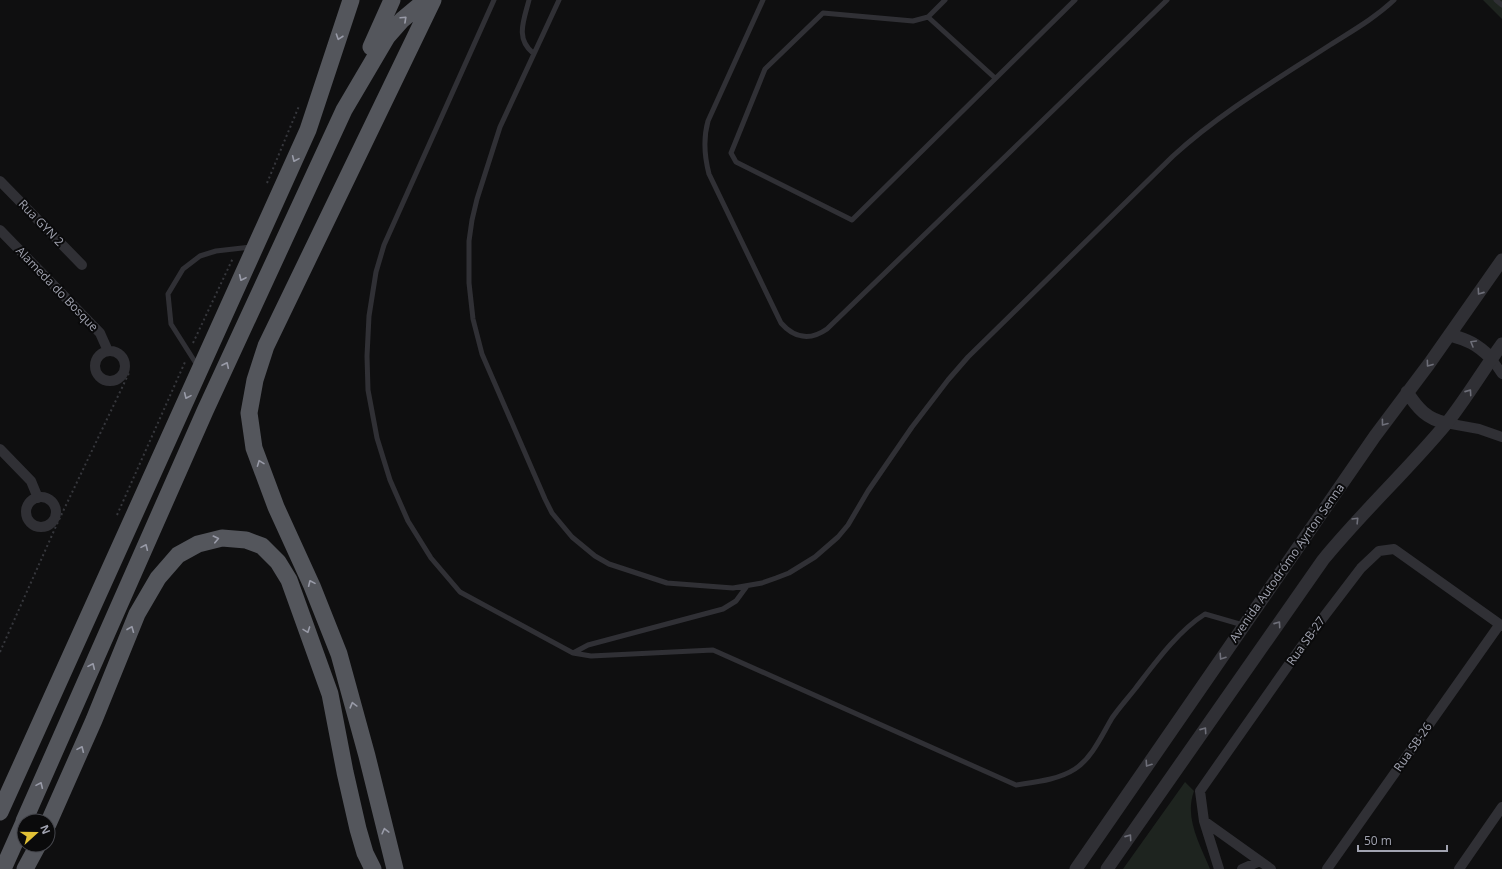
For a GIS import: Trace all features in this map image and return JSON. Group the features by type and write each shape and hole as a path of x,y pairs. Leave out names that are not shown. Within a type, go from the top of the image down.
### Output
{"highway":[{"path":"0,812 308,130 351,0"},
{"path":"28,813 205,411 344,110 392,0"},
{"path":"344,110 387,38 402,20 426,0"},
{"path":"395,869 367,756 339,654 312,586 276,507 254,448 249,413 255,380 266,346 433,0"},
{"path":"53,813 94,720 137,614 158,578 178,555 198,544 222,538 246,540 262,546 278,562 289,580 330,694 358,829 373,869"},
{"path":"3,869 16,839"},
{"path":"25,869 34,853"}],"street":[{"name":"Rua GYN 2","path":"0,181 82,265"},
{"name":"Alameda do Bosque","path":"0,230 100,333 108,351"},
{"name":"Avenida Autodrómo Ayrton Senna","path":"1076,869 1375,436 1450,335 1502,260"},
{"path":"1450,335 1467,339 1481,347 1502,374"},
{"path":"1107,869 1323,560 1348,529 1412,462 1446,423 1502,344"},
{"path":"108,351 113,351 121,356 125,365 123,374 116,380 107,381 102,379 96,371 95,366 99,356 108,351"},
{"path":"1408,392 1415,405 1435,421 1479,429 1502,437"},
{"path":"0,449 31,481 38,498"},
{"name":"Rua SB-27","path":"1219,869 1204,821 1200,792 1306,640 1361,568 1379,551 1394,549 1501,625"},
{"name":"Rua SB-26","path":"1327,869 1501,625"},
{"path":"1459,869 1502,807"},
{"path":"1204,821 1271,869"},
{"path":"1242,869 1260,861"}],"lane":[{"path":"494,0 384,245 376,272 368,316 368,390 376,438 390,480 408,521 431,558 460,592 573,653 591,656 713,650 1016,785 1050,779 1074,769 1086,758 1099,741 1113,717 1154,663 1193,622 1205,614 1244,626"},
{"path":"529,0 522,31 524,42 533,53"},
{"path":"559,0 533,53 500,127 477,199 472,220 469,248 469,283 473,319 482,354 544,499 561,526 583,548 609,564 667,583 733,588 747,586 776,578 795,569 815,557 838,537 848,525 868,491 912,427 968,357 1178,152 1222,116 1357,28 1394,0"},
{"path":"763,0 708,120 704,142 704,153 709,174 781,323 790,333 797,336 810,337 816,336 827,329 1167,0"},
{"path":"945,0 928,16 914,21 823,13 765,69 731,153 736,162 852,220 1075,0"},
{"path":"1496,0 1502,5"},
{"path":"928,16 995,78"},
{"path":"200,370 171,324 168,294 183,269 200,256 216,251 256,246"},
{"path":"573,653 588,645 723,609 736,601 747,586"}],"path":[{"path":"264,189 302,102"},
{"path":"115,519 189,353 238,248"},
{"path":"0,652 57,524 128,373 125,365"}],"shaded area":[{"path":"1483,0 1502,0 1502,19"},
{"path":"1185,782 1194,791 1191,801 1191,811 1194,831 1210,869 1123,869"}]}
